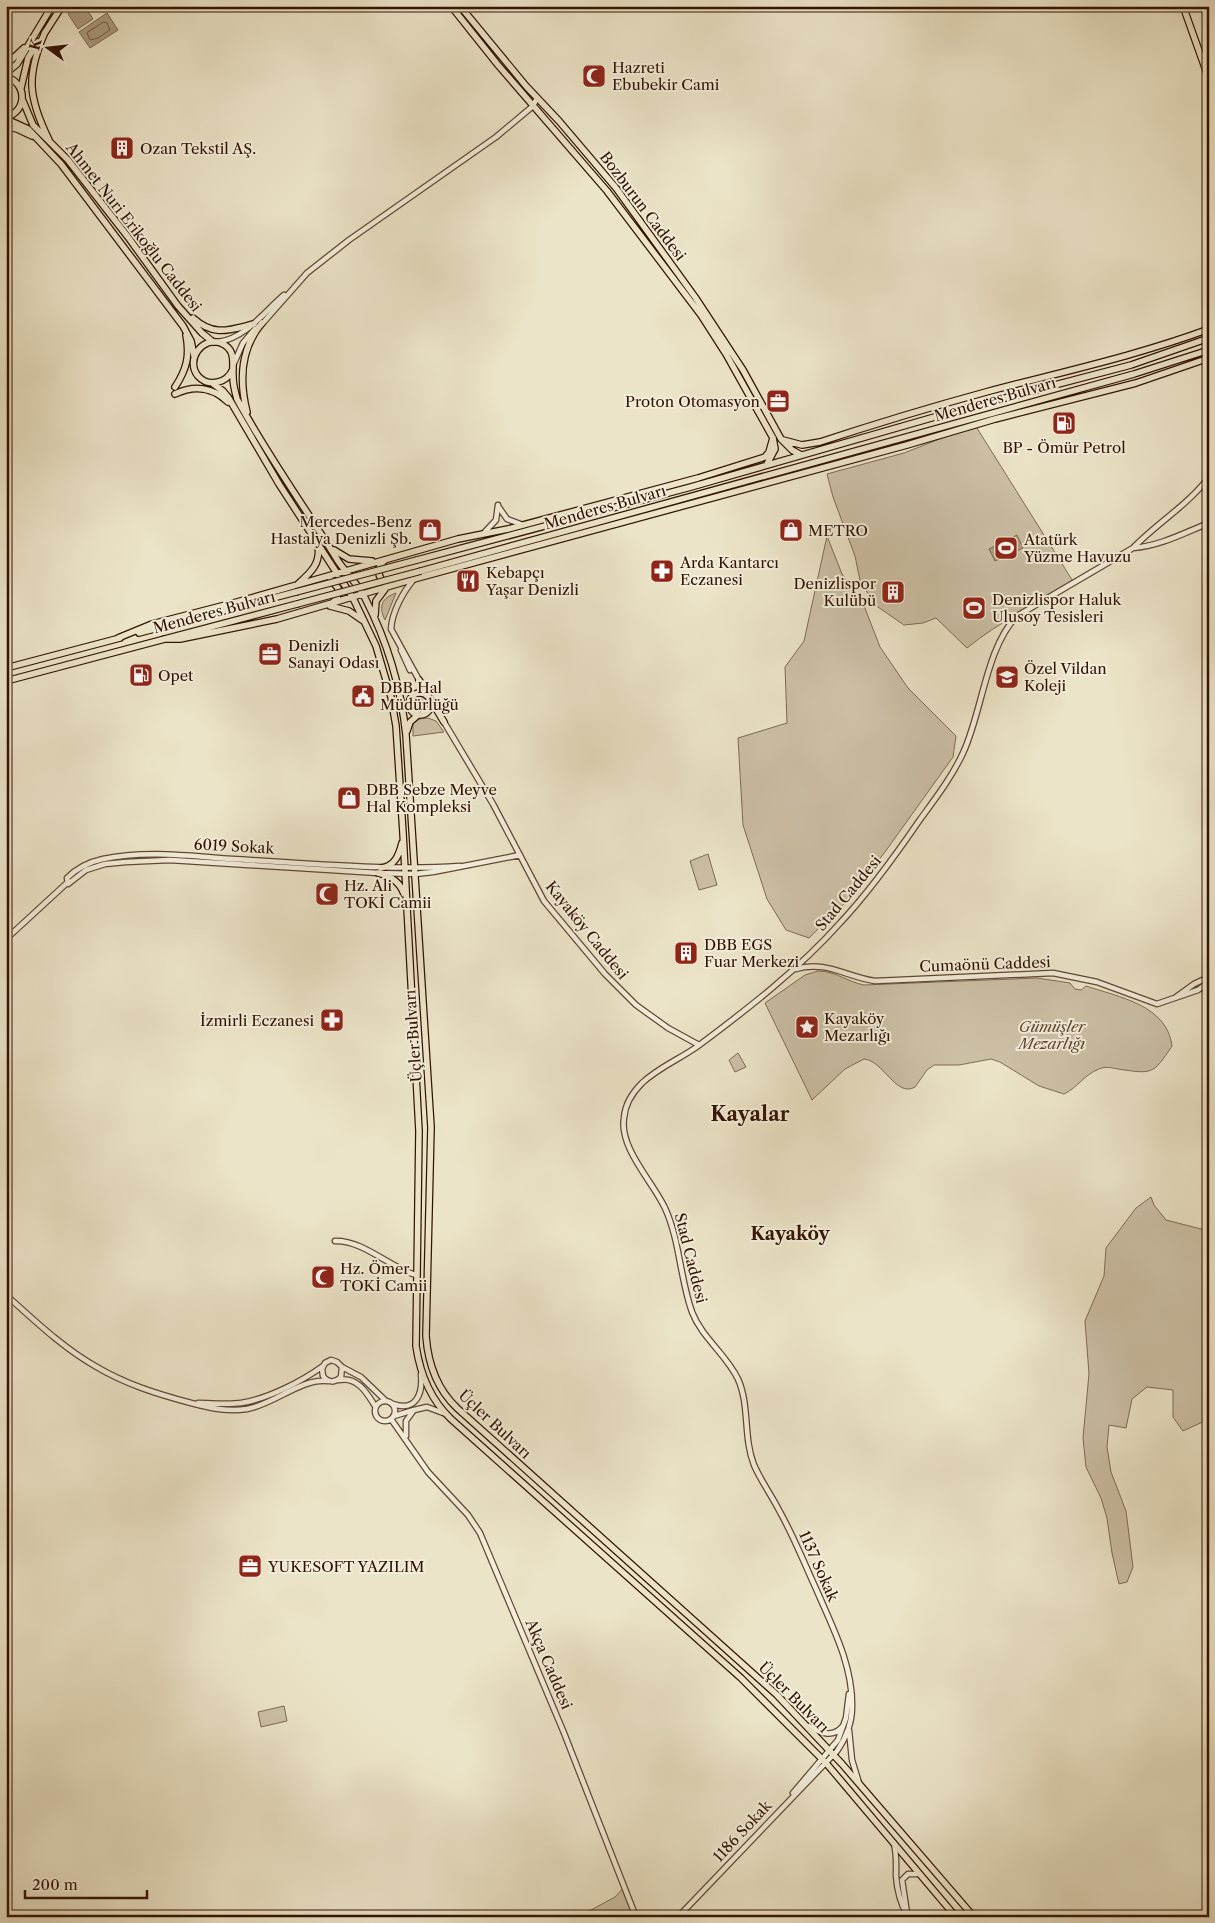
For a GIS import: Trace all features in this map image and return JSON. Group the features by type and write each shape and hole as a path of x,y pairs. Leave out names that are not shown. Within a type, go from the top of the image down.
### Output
{"main road":[{"path":"6,73 18,64 30,40 52,6"},
{"path":"21,88 28,58 62,6"},
{"name":"Bozburun Caddesi","path":"451,6 533,106 607,191 701,315 726,354 773,438"},
{"name":"Bozburun Caddesi","path":"460,6 616,188 695,297 744,370 781,439"},
{"path":"1183,6 1209,79"},
{"path":"45,32 34,60 32,88 37,114 50,142"},
{"path":"6,65 30,40"},
{"path":"6,77 16,82 21,88"},
{"name":"Ahmet Nuri Erikoğlu Caddesi","path":"21,88 23,101 33,125 68,160 128,237 178,306 202,333 215,342"},
{"path":"6,118 16,113 23,101"},
{"name":"Ahmet Nuri Erikoğlu Caddesi","path":"6,118 24,126 60,164 183,326 192,341 194,358"},
{"path":"6,126 17,129 39,140"},
{"path":"178,306 197,322 214,330 228,330 254,324"},
{"path":"248,418 243,393 242,370 250,341 262,323"},
{"path":"175,387 183,374 188,358 188,348 183,326"},
{"path":"781,439 802,445 820,442 986,392 1112,361 1209,329"},
{"name":"Menderes Bulvarı","path":"6,668 296,589 417,560 557,519 622,506 952,412 1130,365 1209,338"},
{"path":"337,573 279,484 223,391 212,383 203,380 196,372 194,358 201,346 215,342 222,344 231,351 234,366 235,394 248,418 345,571"},
{"name":"Menderes Bulvarı","path":"6,681 595,524 1134,374 1209,350"},
{"path":"164,638 180,639 277,619 326,606 414,579 975,425 1136,383 1209,358"},
{"path":"212,383 225,380 234,366"},
{"path":"175,394 188,389 204,389 222,397 234,408"},
{"path":"767,464 775,449 773,438"},
{"path":"296,589 337,573 458,539 557,519 616,500 761,459 769,452 773,438"},
{"path":"781,439 792,450 801,455"},
{"path":"595,524 617,524"},
{"path":"296,589 316,566 319,554 317,542"},
{"path":"330,547 349,559 377,562"},
{"path":"387,559 379,567 380,577 385,583 394,586"},
{"name":"Üçler Bulvarı","path":"345,571 364,595 376,619 399,688 406,735 431,1127 426,1336 428,1355 434,1375 444,1393 457,1408 749,1669 833,1752 974,1917"},
{"name":"Üçler Bulvarı","path":"337,573 353,598 376,646 395,718 419,1131 416,1346 421,1371 432,1395 446,1414 741,1678 824,1761 956,1917"},
{"path":"322,578 335,583 338,588 337,599 334,603 326,606"},
{"path":"376,619 376,601 385,589"},
{"path":"326,606 334,606 349,611 366,624"},
{"path":"418,681 419,688 410,699 409,707 413,713 438,717 444,722"},
{"path":"418,681 444,722"},
{"path":"399,688 408,695 423,693 430,699 431,708 426,714"},
{"path":"406,735 410,722 418,715"},
{"path":"380,871 395,861 400,850 403,833"},
{"path":"380,871 399,884 406,906"}],"street":[{"path":"234,366 247,337 307,273 349,240 496,137 533,106 537,98"},
{"path":"215,342 236,337 254,324 298,283"},
{"name":"Stad Caddesi","path":"743,1394 729,1363 695,1320 687,1297 677,1246 665,1206 635,1156 623,1129 627,1103 636,1090 656,1072 699,1045 795,969 841,922 880,877 954,771 970,736 999,643 1012,620 1133,548 1145,535 1196,493 1209,476"},
{"path":"616,500 622,506"},
{"path":"480,536 496,520 498,505 507,519 524,525"},
{"path":"1133,548 1160,543 1209,523"},
{"path":"414,579 402,597 392,623 392,632 399,644 402,656 418,681"},
{"name":"Kayaköy Caddesi","path":"444,722 493,804 544,901 610,980 641,1009 668,1028 699,1045"},
{"name":"6019 Sokak","path":"6,939 82,866 103,859 170,855 380,871 433,872 520,854"},
{"name":"Cumaönü Caddesi","path":"795,969 826,966 875,981 1053,973 1097,982 1158,1004 1198,990 1209,982"},
{"name":"Cumaönü Caddesi","path":"1173,999 1184,990 1209,977"},
{"path":"335,1241 353,1244 398,1268 416,1275"},
{"name":"Akça Caddesi","path":"6,1295 64,1345 94,1366 151,1392 206,1408 228,1411 248,1408 275,1400 314,1381 347,1379 358,1384 365,1391 376,1406 374,1412 377,1418 385,1422 393,1417 395,1409 391,1403"},
{"path":"328,1381 323,1376 323,1366 331,1360 338,1362 342,1367 361,1377 386,1401 406,1406 416,1400 422,1388 421,1371"},
{"name":"Akça Caddesi","path":"192,1403 232,1404 256,1400 323,1366"},
{"path":"336,1381 341,1377 342,1367"},
{"name":"1137 Sokak","path":"743,1394 749,1449 754,1464 785,1520 812,1579 837,1638 850,1680 852,1706 850,1724 833,1752"},
{"path":"376,1406 380,1402 386,1401"},
{"path":"393,1417 423,1407 446,1414"},
{"path":"407,1440 405,1424 409,1415 414,1410"},
{"name":"Akça Caddesi","path":"393,1417 428,1472 468,1515 480,1533 564,1733 636,1917"},
{"path":"833,1752 847,1714 850,1680"},
{"path":"803,1722 820,1732 832,1733 841,1728 847,1714"},
{"path":"850,1724 850,1748 860,1784"},
{"name":"1186 Sokak","path":"678,1917 833,1752"},
{"path":"894,1844 897,1857 898,1887 903,1908 908,1916"},
{"path":"908,1916 902,1880 908,1874 919,1874"}],"green space":[{"path":"975,425 1074,583 1006,621 967,648 936,618 923,623 904,625 875,605 872,598 861,585 855,556 833,497 827,474 904,453"},
{"path":"827,536 842,574 863,603 880,647 908,688 956,736 953,757 885,852 845,903 809,938 786,930 767,899 743,825 738,738 787,723 785,667 804,641"},
{"path":"396,593 385,620 382,611 383,603 387,597"},
{"path":"420,695 426,698 429,704 426,710 420,713 414,710 411,704 414,698"},
{"path":"428,718 436,721 444,732 413,736 413,723 419,719"},
{"path":"708,854 717,885 699,890 690,861"},
{"name":"Gümüşler Mezarlığı","path":"824,971 864,985 1037,978 1070,983 1075,989 1081,990 1086,986 1126,999 1151,1012 1161,1021 1168,1032 1172,1046 1160,1063 1151,1070 1138,1072 1108,1067 1101,1068 1089,1074 1064,1094 1039,1086 1000,1062 991,1059 959,1065 934,1065 927,1070 915,1087 902,1088 878,1066 864,1059 845,1069 812,1100 765,1003 805,975"},
{"path":"738,1053 746,1067 735,1072 729,1060"},
{"path":"1151,1197 1154,1205 1166,1220 1209,1231 1209,1419 1183,1431 1173,1417 1173,1390 1147,1387 1132,1399 1126,1428 1109,1425 1107,1447 1111,1472 1126,1511 1133,1567 1127,1582 1119,1584 1107,1518 1101,1498 1086,1467 1083,1438 1089,1374 1085,1321 1104,1276 1106,1248 1136,1208"},
{"path":"284,1706 287,1721 261,1727 258,1712"},
{"path":"624,1887 634,1917 578,1917 615,1897"}],"water":[{"path":"73,6 85,6 93,19 78,29 68,14"},
{"path":"107,13 118,30 90,48 79,32"},
{"name":"Atatürk Yüzme Havuzu","path":"1017,535 1023,548 995,561 989,549"}],"place":[{"name":"Hazreti Ebubekir Cami","path":"594,76"},
{"name":"Ozan Tekstil AŞ.","path":"122,148"},
{"name":"Proton Otomasyon","path":"778,401"},
{"name":"BP - Ömür Petrol","path":"1064,423"},
{"name":"Mercedes-Benz Hastalya Denizli Şb.","path":"430,530"},
{"name":"METRO","path":"791,530"},
{"name":"Atatürk Yüzme Havuzu","path":"1006,548"},
{"name":"Arda Kantarcı Eczanesi","path":"662,571"},
{"name":"Kebapçı Yaşar Denizli","path":"468,581"},
{"name":"Denizlispor Kulübü","path":"893,592"},
{"name":"Denizlispor Haluk Ulusoy Tesisleri","path":"974,608"},
{"name":"Denizli Sanayi Odası","path":"270,654"},
{"name":"Opet","path":"141,675"},
{"name":"Özel Vildan Koleji","path":"1007,677"},
{"name":"DBB Hal Müdürlüğü","path":"363,696"},
{"name":"DBB Sebze Meyve Hal Kompleksi","path":"349,798"},
{"name":"Hz. Ali TOKİ Camii","path":"327,894"},
{"name":"DBB EGS Fuar Merkezi","path":"686,953"},
{"name":"İzmirli Eczanesi","path":"332,1020"},
{"name":"Kayaköy Mezarlığı","path":"807,1027"},
{"name":"Hz. Ömer TOKİ Camii","path":"323,1277"},
{"name":"YUKESOFT YAZILIM","path":"250,1566"}],"district":[{"name":"Kayalar","path":"750,1114"},
{"name":"Kayaköy","path":"790,1234"}]}
